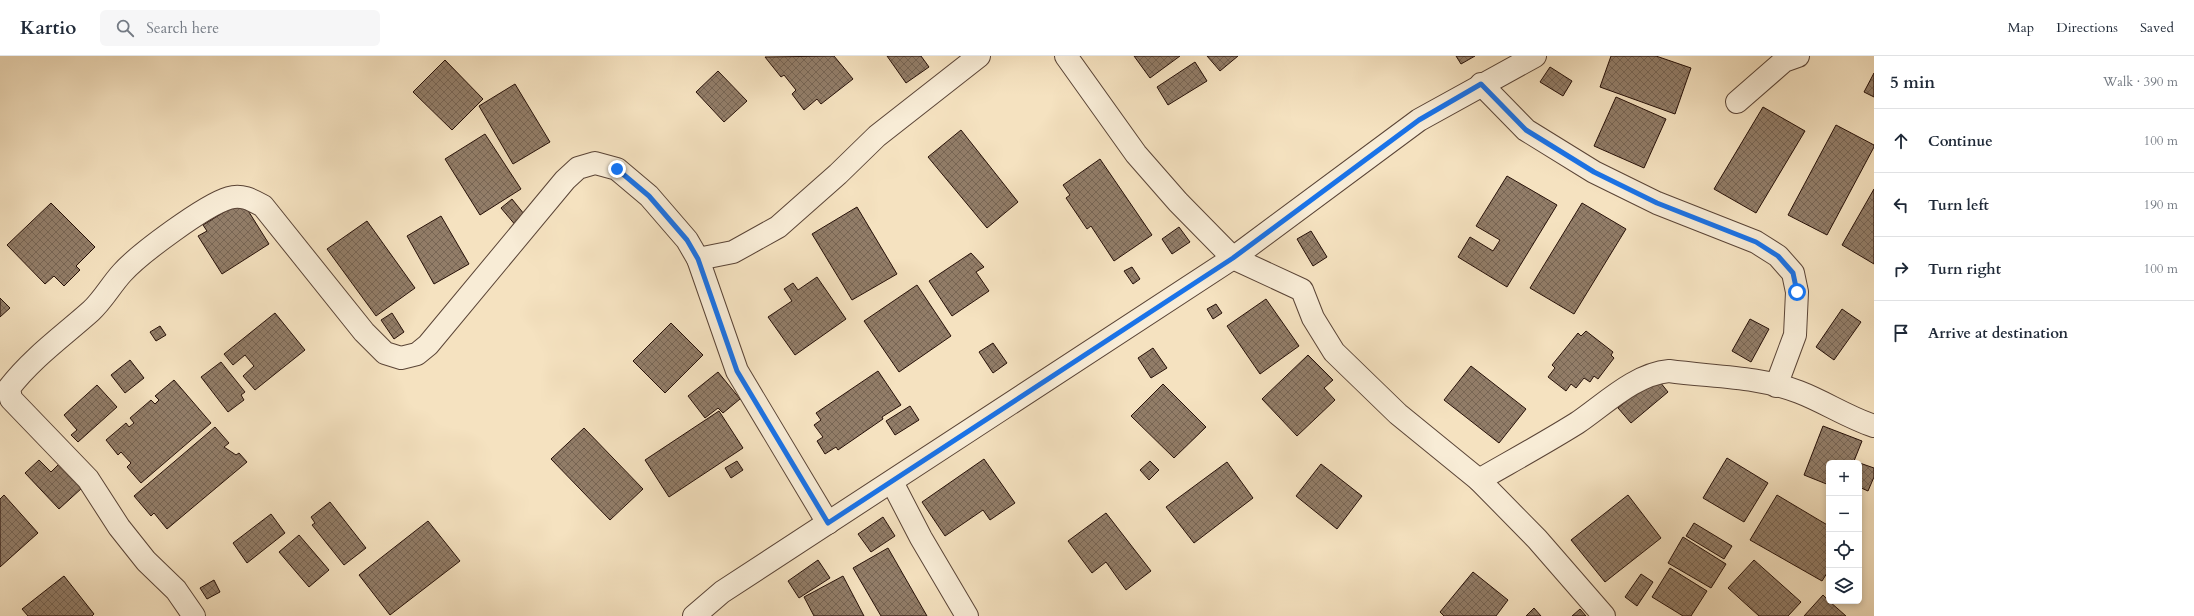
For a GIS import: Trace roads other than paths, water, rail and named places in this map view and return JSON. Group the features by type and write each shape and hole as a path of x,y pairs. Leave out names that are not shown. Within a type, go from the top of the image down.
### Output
{"street":[{"path":"698,259 733,252 778,226 838,174 877,136 979,56"},
{"path":"1066,56 1136,154 1178,202 1233,258 1302,290 1312,318 1334,352 1398,414 1479,480 1537,539 1604,616"},
{"path":"694,616 722,592 1233,258 1419,120 1481,84 1535,56"},
{"path":"1737,102 1784,61 1798,56"},
{"path":"1481,84 1526,130 1594,172 1657,203 1756,242 1778,256 1793,273 1797,292 1795,335 1776,386"},
{"path":"194,616 176,590 146,561 119,527 88,479 11,399 9,388 23,370 93,310 122,272 143,254 208,207 230,198 247,197 263,206 364,332 385,353 401,358 417,354 428,345 565,180 578,168 595,163 617,169 649,196 687,240 698,259 737,371 828,523"},
{"path":"1479,480 1576,423 1629,386 1655,372 1669,371 1766,383 1799,392 1843,414 1874,426"},
{"path":"892,482 921,538 967,616"}]}
